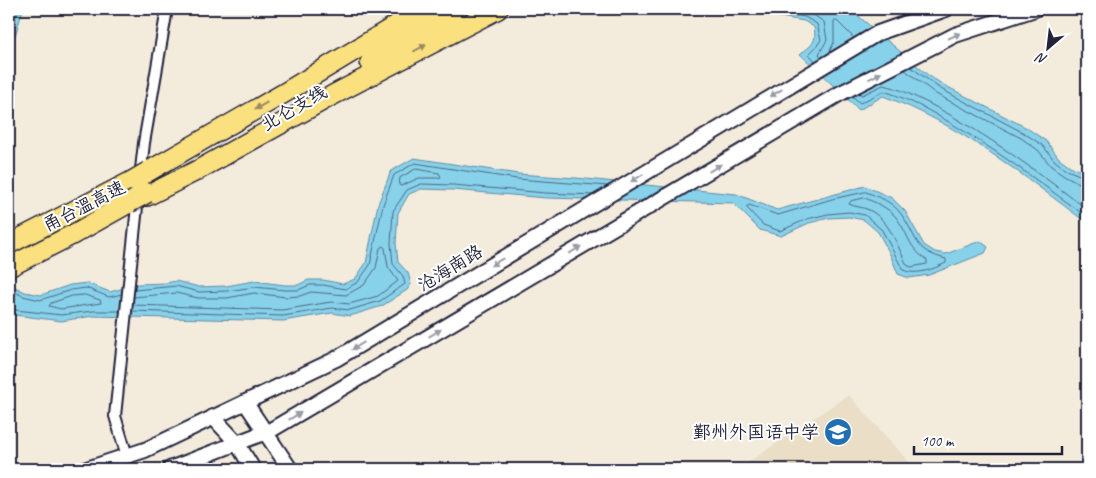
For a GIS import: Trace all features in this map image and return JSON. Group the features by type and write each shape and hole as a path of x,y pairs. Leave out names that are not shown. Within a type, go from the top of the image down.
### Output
{"highway":[{"path":"286,92 410,9"},
{"name":"北仑支线","path":"132,181 286,92 423,9"},
{"name":"北仑支线","path":"138,199 457,9"},
{"path":"138,199 198,170 342,90 493,11"},
{"name":"甬台温高速","path":"9,244 132,181"},
{"name":"甬台温高速","path":"11,265 72,235 138,199"}],"main road":[{"name":"沧海南路","path":"87,469 145,450 336,359 817,68 878,33 946,9"},
{"path":"170,469 265,432 839,94 955,35 1035,9"},
{"path":"245,402 290,469"},
{"path":"213,417 237,443 253,469"}],"street":[{"path":"127,456 116,416 144,143 167,9"}],"shaded area":[{"name":"鄞州外国语中学","path":"848,395 915,469 738,469"}],"water":[{"path":"9,9 23,9 12,46 9,69"},
{"path":"732,9 773,9 779,11 790,9 850,9 928,75 1027,128 1046,141 1059,158 1087,174 1087,223 989,152 911,107 883,96 859,110 800,54 813,43 815,37 814,27 804,21"},
{"path":"414,158 518,174 736,194 777,210 865,186 892,198 905,211 924,245 935,252 946,254 980,241 988,247 985,253 929,275 909,278 898,274 878,232 864,220 849,217 829,218 809,223 781,236 760,230 733,203 546,198 421,189 409,194 398,213 396,243 398,262 408,273 411,284 407,290 382,306 350,316 332,313 283,321 93,316 61,321 15,315 9,318 9,284 25,292 41,295 70,285 87,283 110,292 138,284 176,281 199,287 226,286 254,281 298,285 308,280 323,280 343,284 355,279 366,263 378,204 391,171"}],"place":[{"name":"鄞州外国语中学","path":"838,432"}]}
